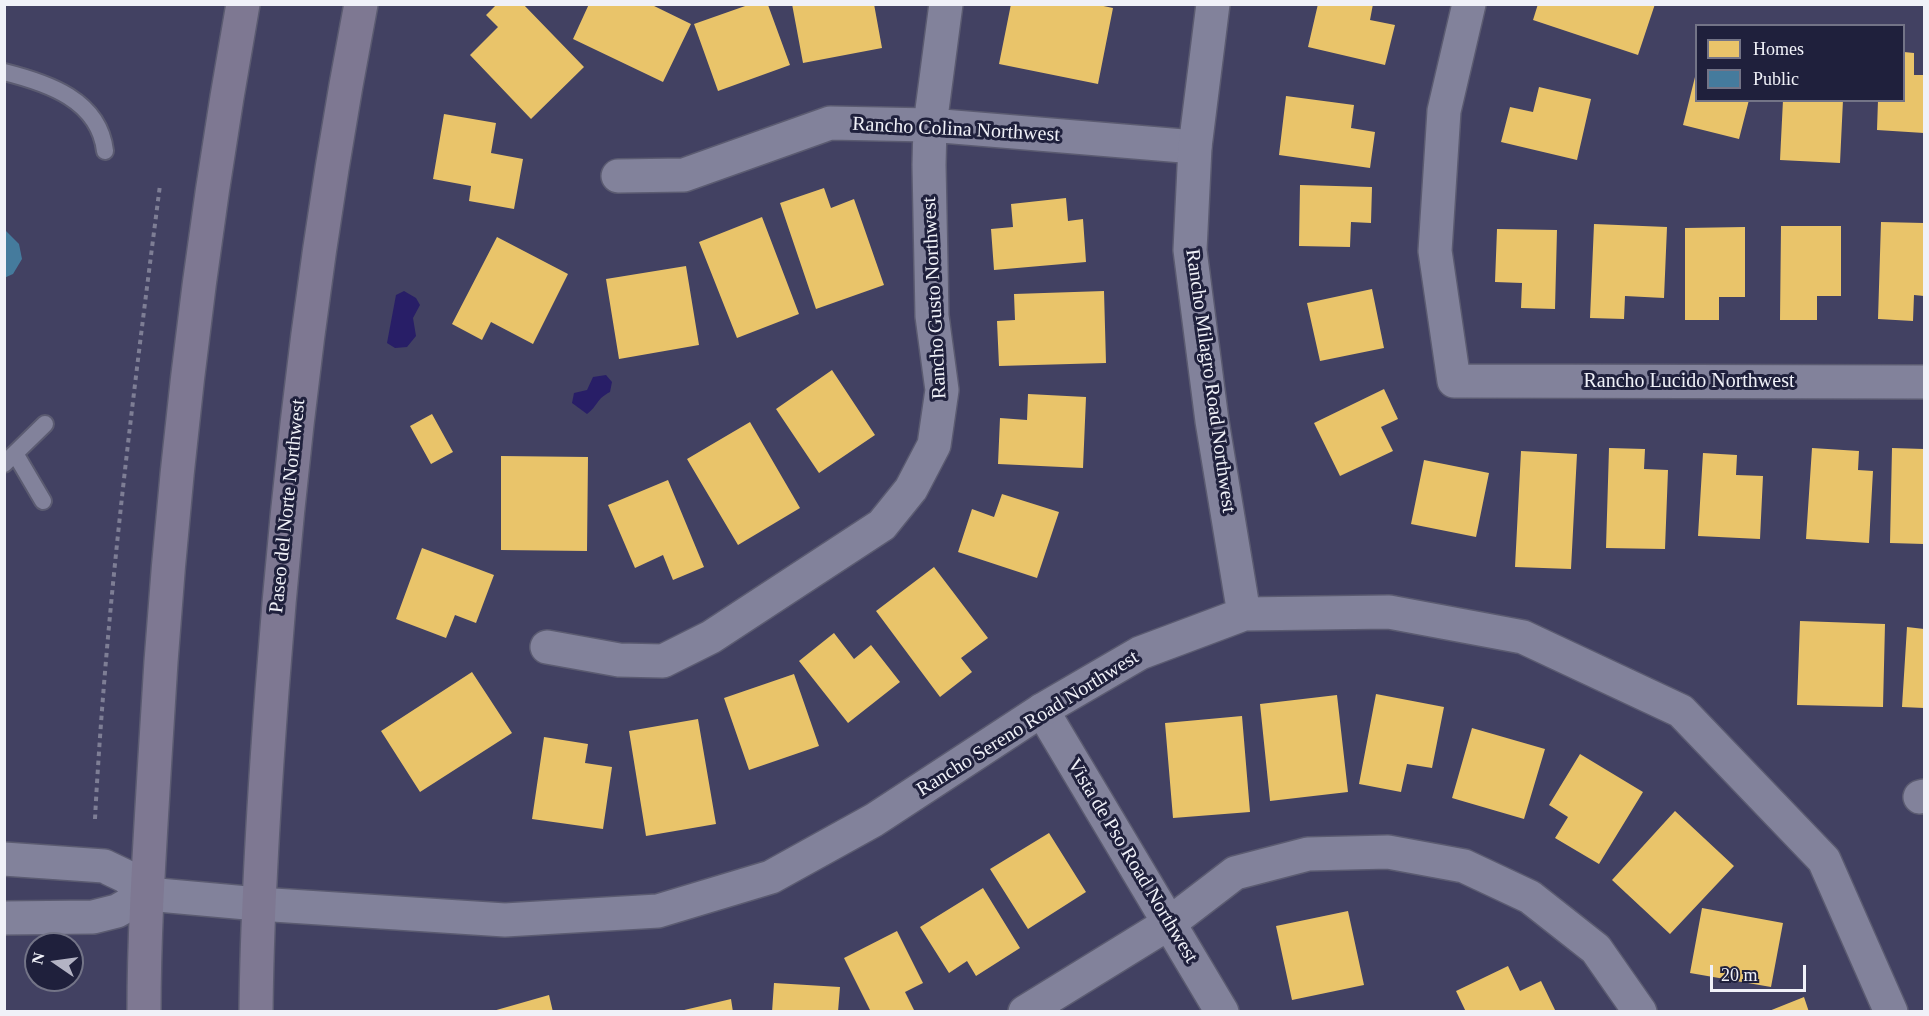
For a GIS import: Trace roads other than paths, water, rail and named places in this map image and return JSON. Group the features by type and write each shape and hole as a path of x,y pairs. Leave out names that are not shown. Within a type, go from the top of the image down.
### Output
{"main road":[{"path":"144,1011 147,894 160,672 176,470 194,308 219,135 243,4"},
{"name":"Paseo del Norte Northwest","path":"256,1011 263,800 288,493 316,267 361,4"}],"street":[{"name":"Rancho Gusto Northwest","path":"547,647 619,660 663,661 711,637 882,525 911,489 934,445 942,390 932,316 930,125 946,4"},
{"name":"Rancho Milagro Road Northwest","path":"1213,4 1195,147 1190,250 1212,421 1244,614"},
{"name":"Rancho Lucido Northwest","path":"1469,4 1444,111 1435,251 1454,381 1924,382"},
{"name":"Rancho Colina Northwest","path":"618,176 684,175 830,123 930,125 1195,147"},
{"name":"Rancho Sereno Road Northwest","path":"147,894 258,904 505,920 658,911 771,877 874,820 1042,710 1140,653 1244,614 1389,612 1523,637 1681,711 1824,860 1891,1011"},
{"name":"Vista de Pso Road Northwest","path":"1042,710 1171,922 1222,1011"},
{"path":"1025,1011 1171,922 1235,873 1308,854 1388,852 1464,866 1530,897 1596,949 1640,1011"},
{"path":"4,860 104,866 125,876 147,894 117,911 93,917 4,918"}],"lane":[{"path":"4,72 57,88 76,100 103,134 105,151"},
{"path":"43,501 10,459 45,424"}]}
